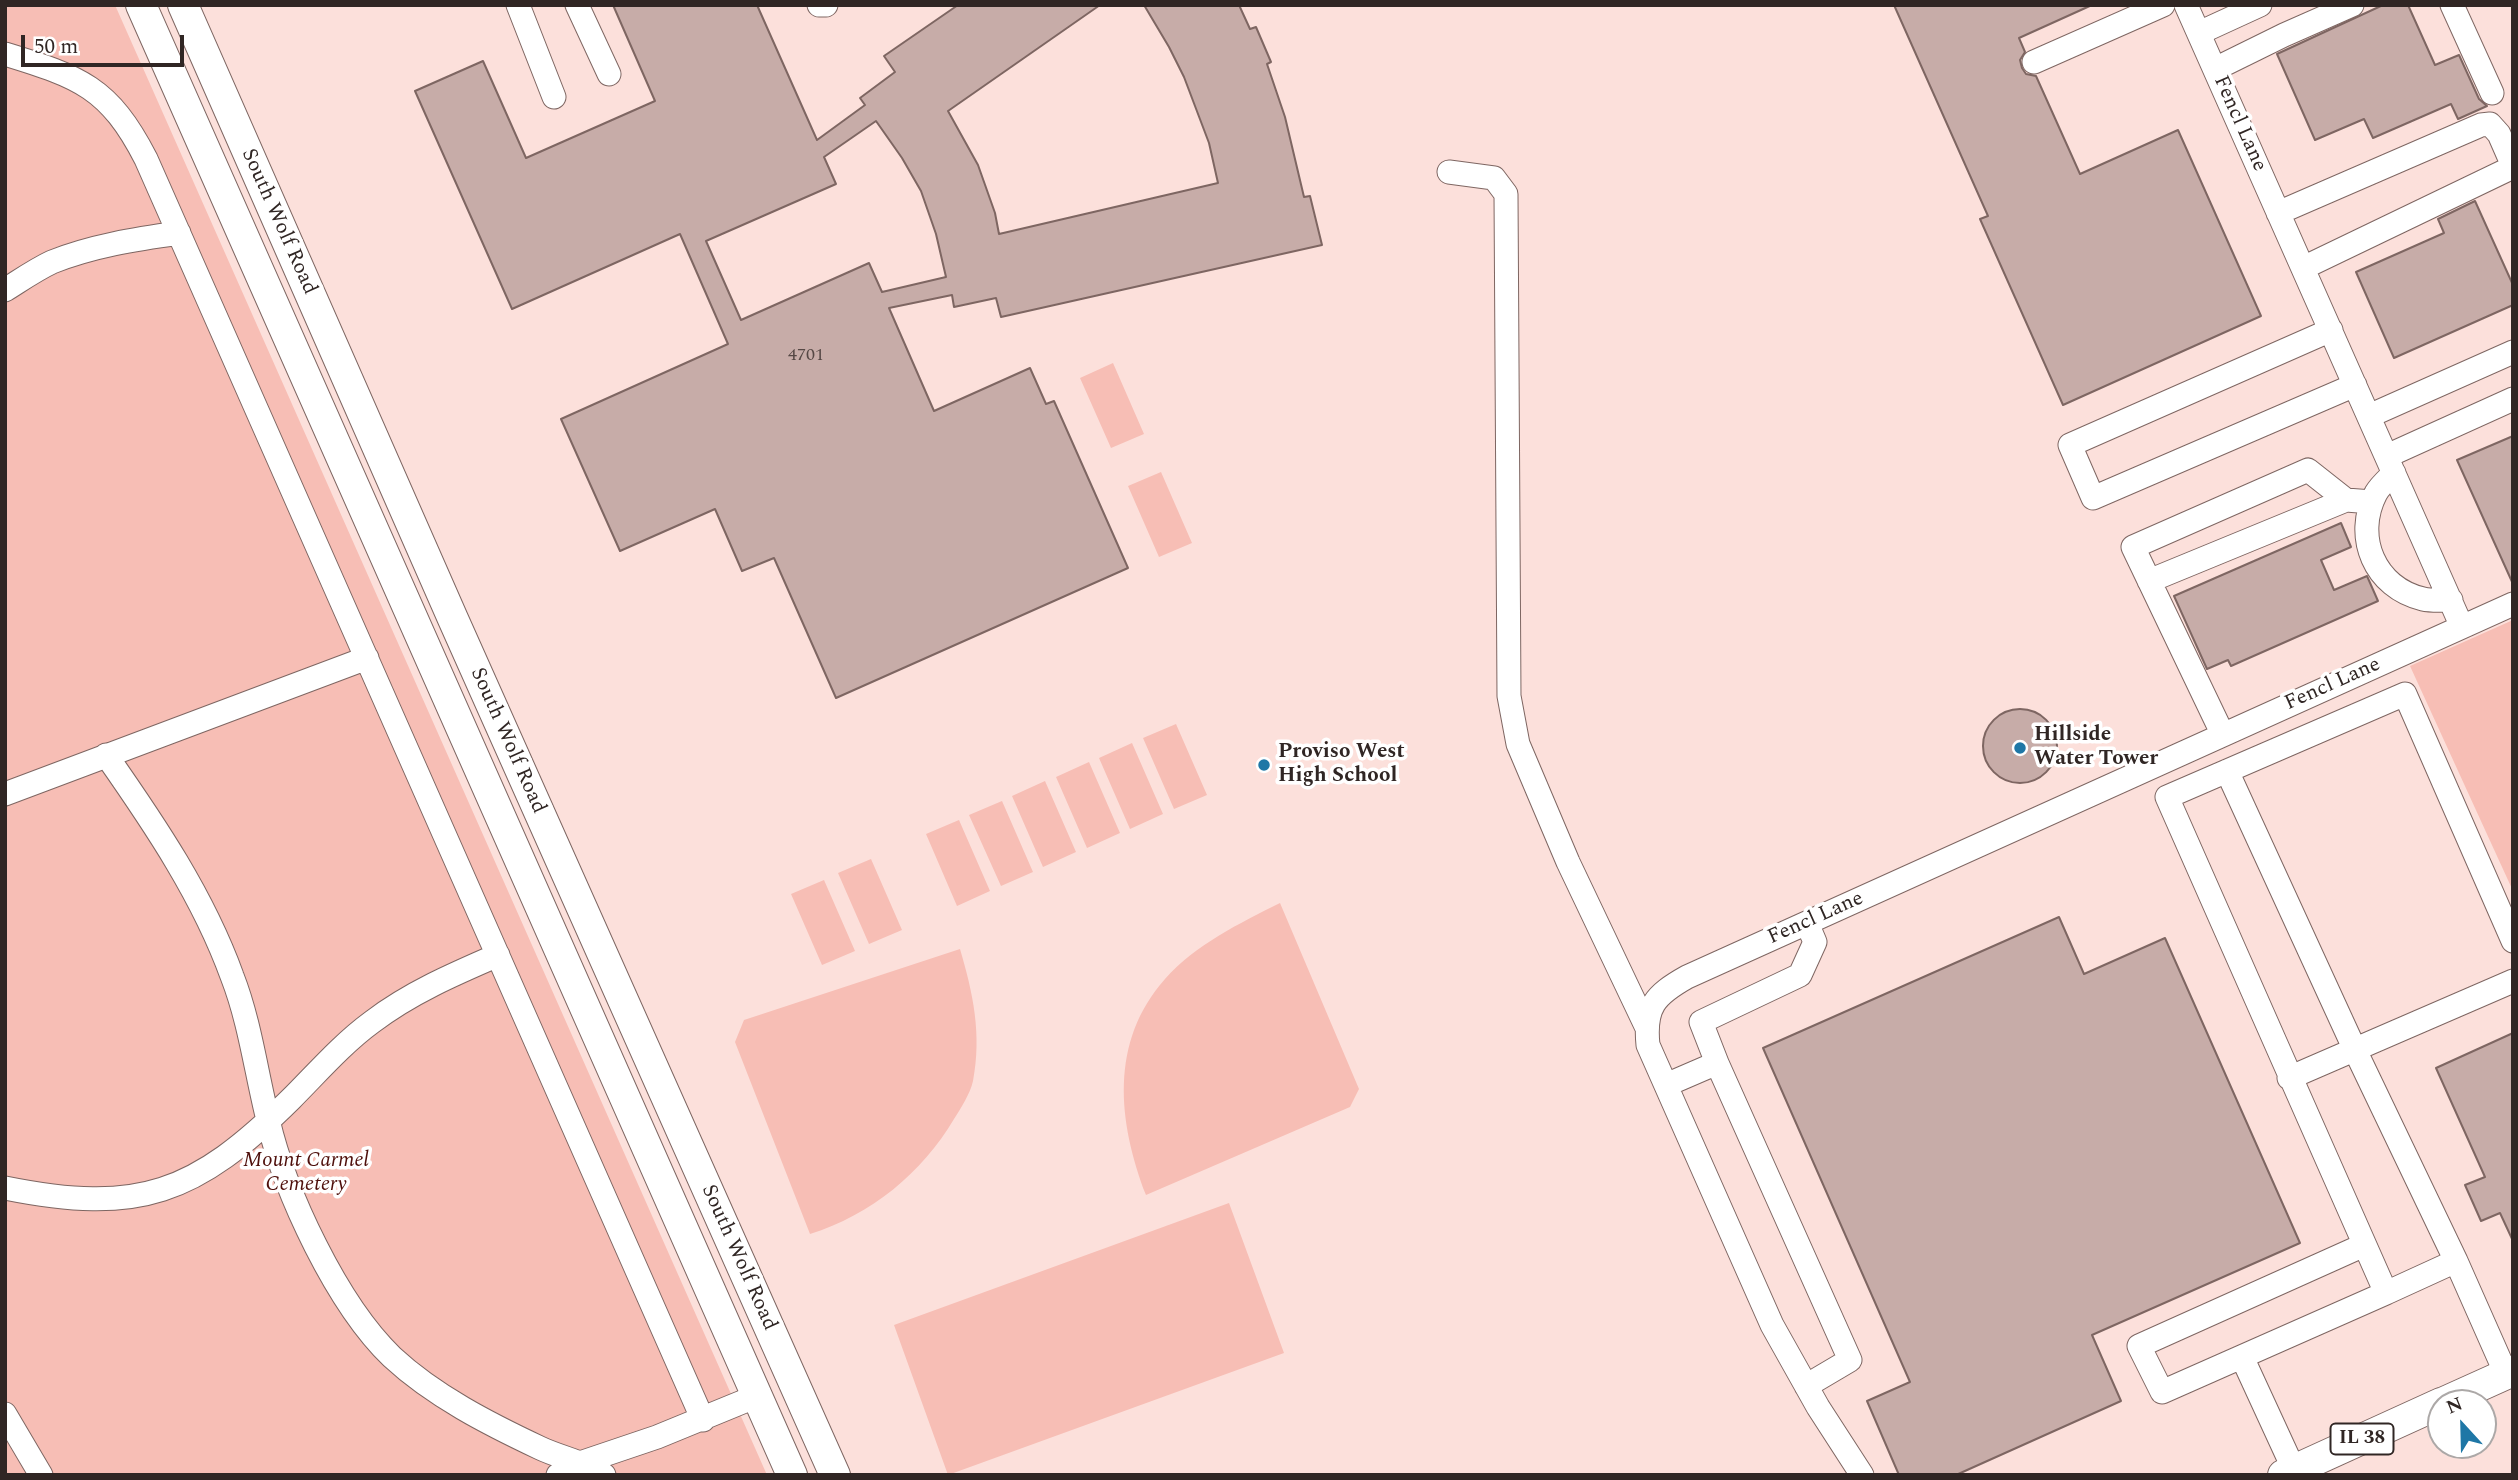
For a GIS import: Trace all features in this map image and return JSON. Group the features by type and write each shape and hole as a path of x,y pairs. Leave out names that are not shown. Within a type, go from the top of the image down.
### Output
{"main road":[{"name":"South Wolf Road","path":"141,5 792,1475"},
{"name":"South Wolf Road","path":"183,5 453,619 835,1475"},
{"name":"IL 38","path":"2473,1389 2510,1372"},
{"name":"IL 38","path":"2288,1472 2427,1410"}],"street":[{"path":"518,5 554,97"},
{"path":"577,5 609,74"},
{"path":"819,5 826,5"},
{"path":"2034,62 2163,5"},
{"name":"Fencl Lane","path":"2186,5 2462,627"},
{"path":"2199,33 2260,5"},
{"path":"2215,69 2352,5"},
{"path":"2452,5 2492,93"},
{"path":"5,54 76,80 108,101 137,140 703,1420"},
{"path":"2278,213 2481,125 2490,124 2499,134 2513,167 2303,268"},
{"path":"1449,173 1494,178 1506,194 1509,696 1518,744 1568,862 1646,1026 1648,1045 1772,1325 1806,1386 1862,1475"},
{"path":"5,290 34,271 72,255 111,244 179,233"},
{"path":"2331,330 2070,445 2093,498 2355,385"},
{"path":"2369,416 2513,352"},
{"path":"2451,600 2427,600 2404,593 2385,579 2372,559 2366,536 2368,512 2390,464 2513,399"},
{"path":"2222,735 2133,547 2308,470 2346,500"},
{"path":"2149,581 2346,500 2372,502"},
{"name":"Fencl Lane","path":"1646,1026 1656,998 1670,986 2513,604"},
{"path":"5,794 367,658"},
{"path":"2386,1293 2167,797 2405,694 2513,941"},
{"path":"106,755 197,897 221,948 241,999 268,1121 287,1178 320,1255 361,1320 390,1355 425,1384 539,1448 604,1475"},
{"path":"2227,771 2355,1050 2510,1372"},
{"path":"1806,1386 1850,1360 1701,1022 1800,975 1815,942 1807,923"},
{"path":"5,1188 80,1200 118,1200 147,1194 195,1176 238,1147 268,1121 371,1023 434,984 498,955"},
{"path":"2289,1078 2513,981"},
{"path":"1666,1086 1717,1063"},
{"path":"2364,1245 2139,1346 2162,1392 2456,1261"},
{"path":"2242,1357 2288,1472"},
{"path":"558,1475 580,1463 703,1420 757,1396"},
{"path":"5,1414 41,1475"}],"green space":[{"name":"Mount Carmel Cemetery","path":"5,5 115,5 767,1475 5,1475"},
{"path":"1113,363 1144,434 1111,448 1080,378"},
{"path":"1161,472 1192,543 1159,557 1128,486"},
{"path":"2513,620 2513,891 2410,666"},
{"path":"1176,724 1207,795 1174,809 1143,738"},
{"path":"1132,743 1163,814 1130,829 1099,758"},
{"path":"1089,762 1120,833 1087,848 1056,777"},
{"path":"1045,781 1076,852 1043,867 1012,796"},
{"path":"1002,801 1033,872 1001,886 969,815"},
{"path":"959,820 990,891 957,906 926,834"},
{"path":"871,859 902,930 869,944 838,873"},
{"path":"824,880 855,951 822,965 791,894"},
{"path":"1280,903 1359,1089 1350,1107 1146,1195 1129,1139 1125,1111 1124,1083 1134,1029 1147,1003 1177,967 1219,936"},
{"path":"960,949 972,998 977,1047 973,1081 965,1101 927,1157 893,1190 854,1216 810,1234 735,1042 744,1020"},
{"path":"1229,1203 1284,1353 948,1475 894,1325"}],"building":[{"path":"613,5 757,5 817,140 865,105 860,98 895,72 884,56 958,5 1100,5 948,111 978,165 995,213 999,234 1218,183 1209,143 1184,77 1144,5 1239,5 1250,29 1256,27 1271,62 1267,64 1285,117 1304,197 1310,196 1322,245 1001,317 996,298 954,307 952,295 889,308 934,411 1030,368 1046,404 1054,401 1128,568 836,698 774,558 742,571 715,509 620,551 561,419 728,344 680,234 512,309 415,91 483,61 526,158 655,101","holes":["876,121 921,191 936,234 946,277 882,292 869,263 741,320 706,241 836,184 824,157"]},
{"path":"1894,5 2092,5 2019,38 2025,52 2020,60 2022,68 2026,74 2036,76 2080,174 2178,130 2261,316 2063,405 1980,219 1988,216"},
{"path":"2383,5 2408,5 2435,65 2459,55 2479,99 2487,106 2458,119 2451,104 2373,138 2364,119 2315,140 2277,54"},
{"path":"2475,201 2513,285 2513,305 2394,358 2356,272 2444,233 2438,219"},
{"path":"2513,436 2513,584 2457,460"},
{"path":"2341,523 2351,547 2321,560 2334,590 2367,576 2378,601 2231,666 2228,660 2207,669 2174,596"},
{"name":"Hillside Water Tower","path":"2013,709 2027,709 2041,715 2051,725 2057,746 2055,760 2041,777 2027,783 2013,783 1999,777 1989,767 1983,753 1983,739 1989,725 1999,715"},
{"path":"2059,917 2084,974 2165,938 2300,1243 2092,1335 2121,1401 1956,1475 1899,1475 1867,1401 1910,1382 1763,1048"},
{"path":"2513,1033 2513,1241 2500,1213 2481,1221 2465,1185 2485,1177 2436,1068"}],"place":[{"name":"Hillside Water Tower","path":"2020,748"},
{"name":"Proviso West High School","path":"1264,765"}]}
